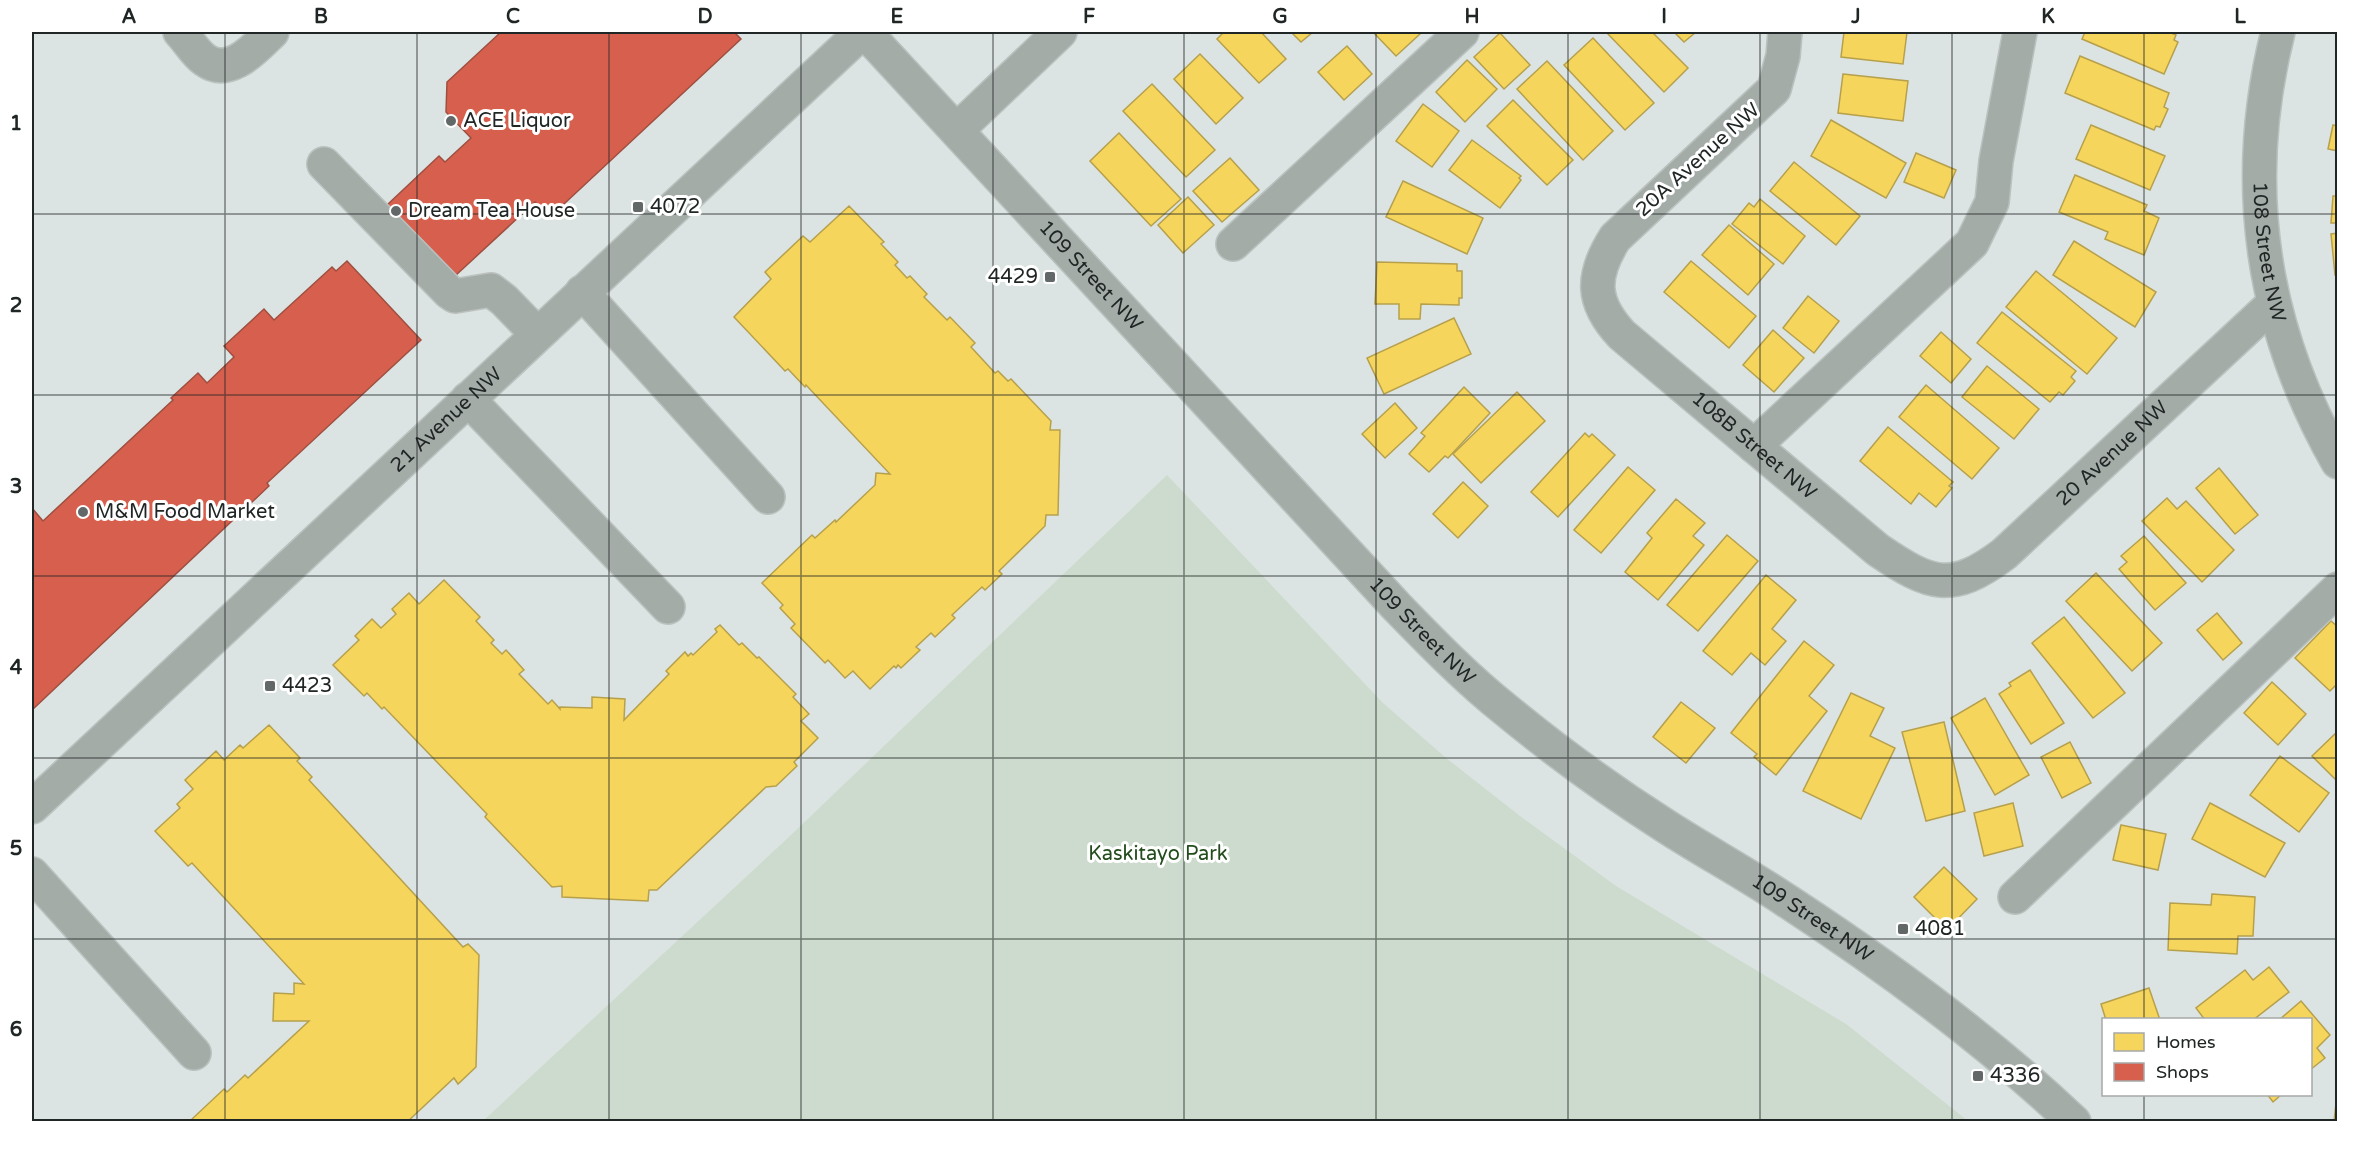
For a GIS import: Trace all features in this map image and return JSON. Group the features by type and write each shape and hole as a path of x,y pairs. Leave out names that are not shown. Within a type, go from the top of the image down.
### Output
{"street":[{"path":"180,32 205,60 215,64 230,64 244,58 272,32"},
{"name":"109 Street NW","path":"863,32 957,130 1397,607 1455,666 1504,709 1611,789 1662,824 1786,900 1928,999 2019,1072 2074,1122"},
{"name":"21 Avenue NW","path":"32,807 863,32"},
{"path":"957,130 1060,32"},
{"path":"1233,244 1462,32"},
{"name":"20A Avenue NW","path":"1596,283 1599,267 1606,251 1626,226 1774,89 1783,56 1785,32"},
{"path":"1754,446 1972,243 1992,202 1996,161 2020,32"},
{"name":"108 Street NW","path":"2278,32 2266,88 2259,140 2260,217 2273,304 2287,351 2302,390 2337,462"},
{"path":"324,164 449,292 455,296 491,290 537,334"},
{"name":"108B Street NW","path":"1596,283 1600,302 1608,320 1622,335 1878,550 1916,575 1941,581"},
{"path":"582,292 768,496"},
{"name":"20 Avenue NW","path":"1941,581 1963,579 1983,570 2004,554 2273,304"},
{"path":"468,399 668,607"},
{"path":"2015,897 2337,589"},
{"path":"32,874 194,1053"}],"green space":[{"name":"Kaskitayo Park","path":"1167,475 1383,703 1446,758 1520,816 1616,886 1846,1024 1968,1121 483,1121 790,836"}],"building: Homes":[{"path":"1224,32 1261,32 1286,59 1259,83 1217,39"},
{"path":"1291,32 1313,32 1301,42"},
{"path":"1373,32 1418,32 1420,34 1396,56"},
{"path":"1652,32 1688,68 1664,92 1607,33"},
{"path":"1674,32 1696,32 1684,42"},
{"path":"1844,32 1907,32 1903,64 1841,57"},
{"path":"2085,32 2169,32 2176,35 2174,40 2178,42 2164,74 2082,39"},
{"path":"1500,33 1530,65 1504,89 1474,57"},
{"path":"1593,38 1654,103 1625,130 1564,65"},
{"path":"1347,46 1372,74 1344,100 1318,72"},
{"path":"1200,54 1243,98 1216,124 1174,79"},
{"path":"2080,56 2169,93 2164,107 2168,109 2160,127 2156,126 2154,130 2065,93"},
{"path":"1467,60 1497,89 1465,122 1436,92"},
{"path":"1547,61 1613,131 1583,160 1517,89"},
{"path":"1843,74 1908,81 1903,121 1838,113"},
{"path":"1152,84 1215,150 1186,177 1123,111"},
{"path":"1513,100 1573,160 1547,185 1487,126"},
{"path":"1423,104 1459,131 1432,167 1396,141"},
{"path":"1831,120 1906,163 1886,198 1811,156"},
{"path":"2091,125 2165,156 2150,190 2076,159"},
{"path":"2333,125 2338,126 2338,151 2328,149"},
{"path":"1119,133 1181,199 1151,226 1090,161"},
{"path":"1472,140 1521,176 1519,178 1521,180 1500,208 1449,170"},
{"path":"1916,153 1956,170 1944,198 1904,182"},
{"path":"1230,158 1259,190 1222,222 1193,191"},
{"path":"1794,162 1860,216 1836,245 1770,191"},
{"path":"2075,175 2147,205 2144,211 2159,218 2144,255 2105,239 2108,232 2059,212"},
{"path":"1403,181 1483,218 1467,254 1386,217"},
{"path":"2333,196 2338,196 2338,223 2331,223"},
{"path":"1188,197 1214,225 1183,253 1158,225"},
{"path":"1760,199 1805,236 1783,264 1732,224 1749,203 1754,207"},
{"path":"849,206 884,242 881,244 898,262 895,265 907,278 910,276 927,294 924,297 947,320 950,317 975,343 971,347 995,373 998,371 1008,381 1011,379 1051,421 1050,430 1060,430 1058,515 1046,515 1045,526 999,571 1002,574 985,590 982,587 952,615 955,618 935,637 931,633 916,647 920,650 901,668 898,665 896,668 894,666 870,689 853,671 845,678 828,660 825,663 791,628 795,624 780,608 783,605 762,583 812,535 815,538 835,520 836,522 875,485 876,473 890,474 806,385 805,387 788,369 785,371 734,317 771,279 765,272 803,236 810,242"},
{"path":"1729,225 1774,264 1748,295 1702,255"},
{"path":"2338,233 2338,275 2335,275 2331,234"},
{"path":"2074,241 2156,292 2135,327 2053,275"},
{"path":"1691,261 1756,316 1729,348 1664,292"},
{"path":"1377,262 1457,264 1457,271 1462,271 1462,298 1459,298 1459,305 1421,304 1420,319 1399,319 1399,304 1375,304"},
{"path":"2036,271 2117,338 2087,374 2006,307"},
{"path":"1808,296 1839,321 1814,353 1783,328"},
{"path":"2002,312 2076,371 2071,377 2075,381 2063,395 2059,392 2050,402 1977,343"},
{"path":"1454,318 1471,354 1384,394 1367,358"},
{"path":"1773,330 1804,358 1774,392 1743,365"},
{"path":"1941,332 1971,359 1951,383 1920,356"},
{"path":"1987,366 2039,409 2014,439 1962,397"},
{"path":"1926,385 1999,448 1972,479 1899,417"},
{"path":"1464,387 1490,413 1448,458 1445,456 1429,472 1409,454 1425,436 1421,433"},
{"path":"1517,392 1545,421 1481,483 1453,454"},
{"path":"1395,403 1417,428 1385,458 1362,434"},
{"path":"1888,427 1953,482 1949,486 1952,488 1936,507 1919,493 1911,504 1860,461"},
{"path":"1585,433 1589,437 1592,434 1615,455 1558,517 1531,492"},
{"path":"1628,467 1655,490 1601,553 1574,530"},
{"path":"2219,468 2258,515 2235,534 2196,488"},
{"path":"1463,482 1488,506 1458,538 1433,514"},
{"path":"2167,498 2177,509 2186,501 2234,550 2202,582 2142,521"},
{"path":"1676,499 1705,523 1693,536 1704,545 1658,600 1625,572 1652,538 1647,533"},
{"path":"1727,535 1758,561 1698,631 1667,605"},
{"path":"2144,536 2186,583 2155,610 2119,569 2127,562 2121,556"},
{"path":"2096,573 2162,643 2132,671 2066,601"},
{"path":"1766,575 1796,600 1772,629 1786,641 1765,665 1751,653 1732,675 1703,651"},
{"path":"444,580 480,617 476,621 494,640 491,643 502,654 506,650 524,670 519,674 548,704 552,700 560,709 560,707 592,708 592,697 625,699 624,720 669,674 666,671 685,652 688,656 691,653 693,655 717,632 715,629 720,625 739,645 742,643 757,658 759,657 796,694 793,697 809,714 801,721 818,738 794,762 797,766 776,786 766,787 657,890 649,890 648,901 562,897 562,886 552,887 485,817 487,814 384,707 382,709 367,693 364,696 333,665 359,640 355,636 372,619 381,628 396,614 392,609 409,593 419,604"},
{"path":"2217,613 2242,643 2223,660 2197,630"},
{"path":"2064,617 2125,693 2093,718 2032,643"},
{"path":"2331,621 2338,627 2338,683 2330,691 2295,658"},
{"path":"1804,641 1834,665 1809,696 1827,711 1776,775 1754,757 1757,754 1731,733"},
{"path":"2030,670 2064,723 2031,744 1999,694 2011,686 2009,683"},
{"path":"2272,682 2306,714 2278,745 2244,713"},
{"path":"1851,693 1884,708 1870,736 1895,748 1861,819 1803,791"},
{"path":"1985,698 2029,775 1995,795 1951,718"},
{"path":"1681,702 1715,728 1686,763 1653,737"},
{"path":"1944,722 1965,811 1926,821 1902,732"},
{"path":"269,725 300,758 297,761 312,777 309,780 463,947 468,944 479,955 476,1067 458,1084 454,1078 407,1122 194,1122 192,1119 224,1089 227,1092 245,1075 248,1078 309,1021 273,1021 274,993 294,994 294,983 304,984 192,863 188,866 155,831 180,808 177,804 193,789 185,780 216,751 224,760 240,745 243,748"},
{"path":"2338,731 2338,782 2312,756"},
{"path":"2070,742 2091,783 2062,798 2041,757"},
{"path":"2280,756 2329,793 2299,832 2250,795"},
{"path":"2013,803 2023,846 1984,856 1974,813"},
{"path":"2210,803 2285,843 2265,877 2192,839"},
{"path":"2121,825 2166,834 2158,870 2113,860"},
{"path":"1944,867 1977,899 1947,930 1914,897"},
{"path":"2212,894 2255,897 2253,936 2238,936 2237,954 2168,950 2170,903 2211,905"},
{"path":"2269,967 2289,992 2256,1018 2204,1018 2196,1008 2245,970 2253,980"},
{"path":"2149,988 2159,1018 2105,1018 2101,1004"},
{"path":"2301,1001 2330,1035 2317,1048 2325,1058 2312,1068 2312,1018 2281,1018"},
{"path":"2338,1084 2338,1122 2334,1122"},
{"path":"2268,1096 2280,1096 2273,1102"}],"building: Shops":[{"path":"501,32 734,32 741,39 550,217 535,202 455,276 387,205 439,156 445,162 471,138 446,112 447,82"},
{"path":"347,261 421,340 267,483 269,486 32,710 32,508 43,521 173,400 171,398 198,373 207,383 234,357 224,346 264,309 274,320 332,267 336,271"}],"place":[{"name":"ACE Liquor","path":"451,121"},
{"name":"4072","path":"638,207"},
{"name":"Dream Tea House","path":"396,211"},
{"name":"4429","path":"1050,277"},
{"name":"M&M Food Market","path":"83,512"},
{"name":"4423","path":"270,686"},
{"name":"4081","path":"1903,929"},
{"name":"4336","path":"1978,1076"}]}
